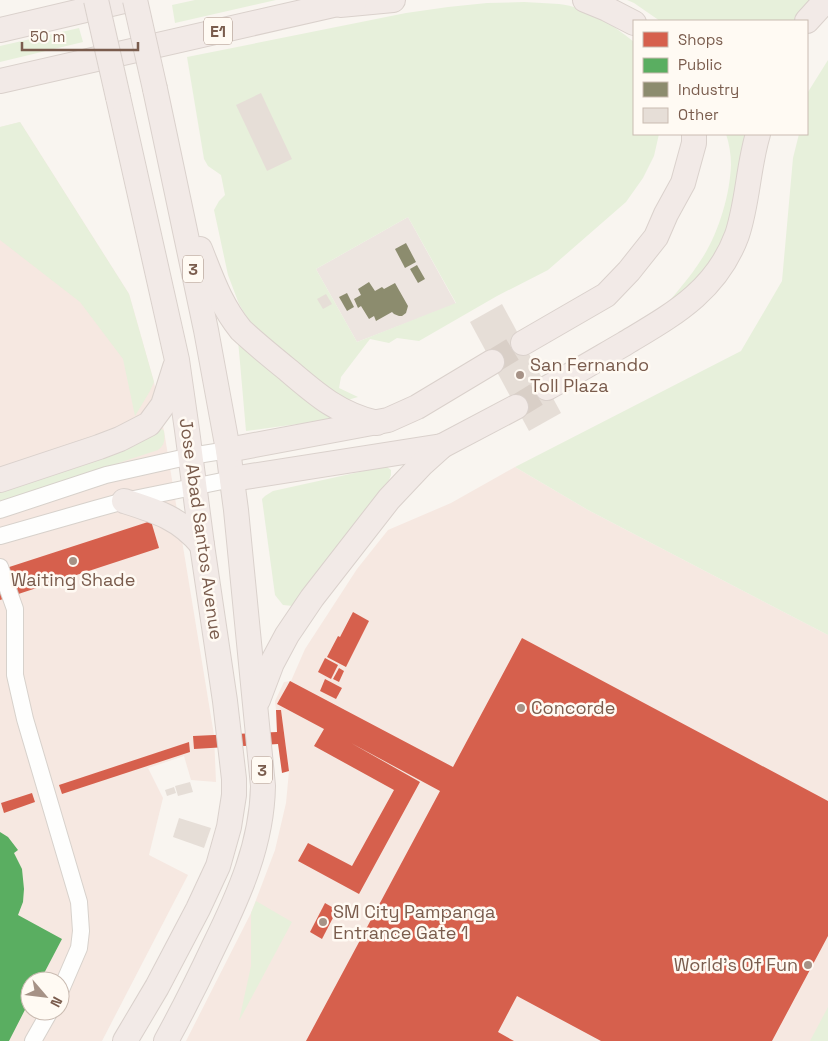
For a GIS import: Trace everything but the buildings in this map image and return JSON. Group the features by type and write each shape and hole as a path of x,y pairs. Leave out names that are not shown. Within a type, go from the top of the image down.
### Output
{"highway":[{"name":"Jose Abad Santos Avenue","path":"96,0 177,360 202,545 226,701 234,779 232,812 218,866 157,987 125,1041"},
{"path":"0,30 128,0"},
{"name":"Jose Abad Santos Avenue","path":"135,0 206,330 228,450 236,510 263,786 255,845 244,879 195,985 166,1041"},
{"name":"E1","path":"0,82 354,0"},
{"path":"323,7 392,0"},
{"path":"585,0 607,8 633,22"},
{"path":"808,20 826,0"},
{"path":"523,343 606,295 629,271 656,237 683,183 694,143 694,135"},
{"path":"548,388 663,321 707,286 720,267 737,235 758,135"},
{"path":"174,182 219,298 232,320 241,330 330,404 361,420 377,423"},
{"path":"0,480 99,447 136,432 149,424 163,405 177,360"},
{"path":"228,450 377,423 394,418 417,408 492,362"},
{"path":"256,708 272,663 287,635 303,610 389,499 442,446 516,407"},
{"path":"232,479 442,446"},
{"path":"124,501 171,518 202,545"},
{"path":"145,1041 157,987"}],"street":[{"path":"0,510 106,475 191,456 228,450"},
{"path":"0,536 95,508 232,479"},
{"path":"0,567 15,608 15,675 25,719 79,902 81,931 79,948 69,971"},
{"path":"34,1041 45,1021"}],"shaded area":[{"path":"20,122 129,294 154,382 164,431 214,735 216,782 191,780 184,756 148,768 163,798 149,855 188,875 102,1041 0,1041 0,127"},
{"path":"408,217 456,304 357,342 316,269"},
{"path":"515,467 588,510 828,635 828,1041 186,1041 251,913 275,850 286,803 289,771 281,710 276,710 275,701 284,682 291,681 305,649 357,569 388,530 451,503"}],"green space":[{"path":"195,0 276,0 175,23 172,5"},
{"path":"627,0 812,0 796,20 659,20"},
{"path":"524,2 559,4 580,9 617,29 633,41 633,135 659,135 654,156 643,178 626,202 548,270 497,296 419,341 397,338 389,343 370,339 341,377 339,388 358,397 344,401 254,329 239,304 228,275 214,210 225,195 221,175 208,166 204,159 187,57 406,13 448,7","holes":["408,217 456,303 357,342 316,269"]},
{"path":"79,28 83,42 0,62 0,46"},
{"path":"828,60 828,635 588,510 515,467 741,351 782,281 793,158 799,135 808,135 808,92"},
{"path":"20,122 129,294 154,382 135,416 123,359 80,302 0,240 0,127"},
{"path":"726,135 747,135 727,234 702,276 668,303 693,272 707,250 718,227 726,202 730,177 730,149"},
{"path":"238,340 334,419 246,431"},
{"path":"160,427 164,431 164,439 162,446 158,450 0,502 0,491 94,462 102,453"},
{"path":"387,467 391,470 389,480 299,600 293,606 283,605 275,595 262,499 273,491"},
{"path":"256,901 292,922 239,1021 251,966 251,913"},
{"path":"828,1007 828,1041 810,1041"}],"tunnel":[{"path":"492,362 523,343"},
{"path":"516,407 547,388"}],"place":[{"name":"San Fernando Toll Plaza","path":"520,375"},
{"name":"Waiting Shade","path":"73,561"},
{"name":"Concorde","path":"521,708"},
{"name":"SM City Pampanga Entrance Gate 1","path":"323,922"},
{"name":"World's Of Fun","path":"808,965"}]}
